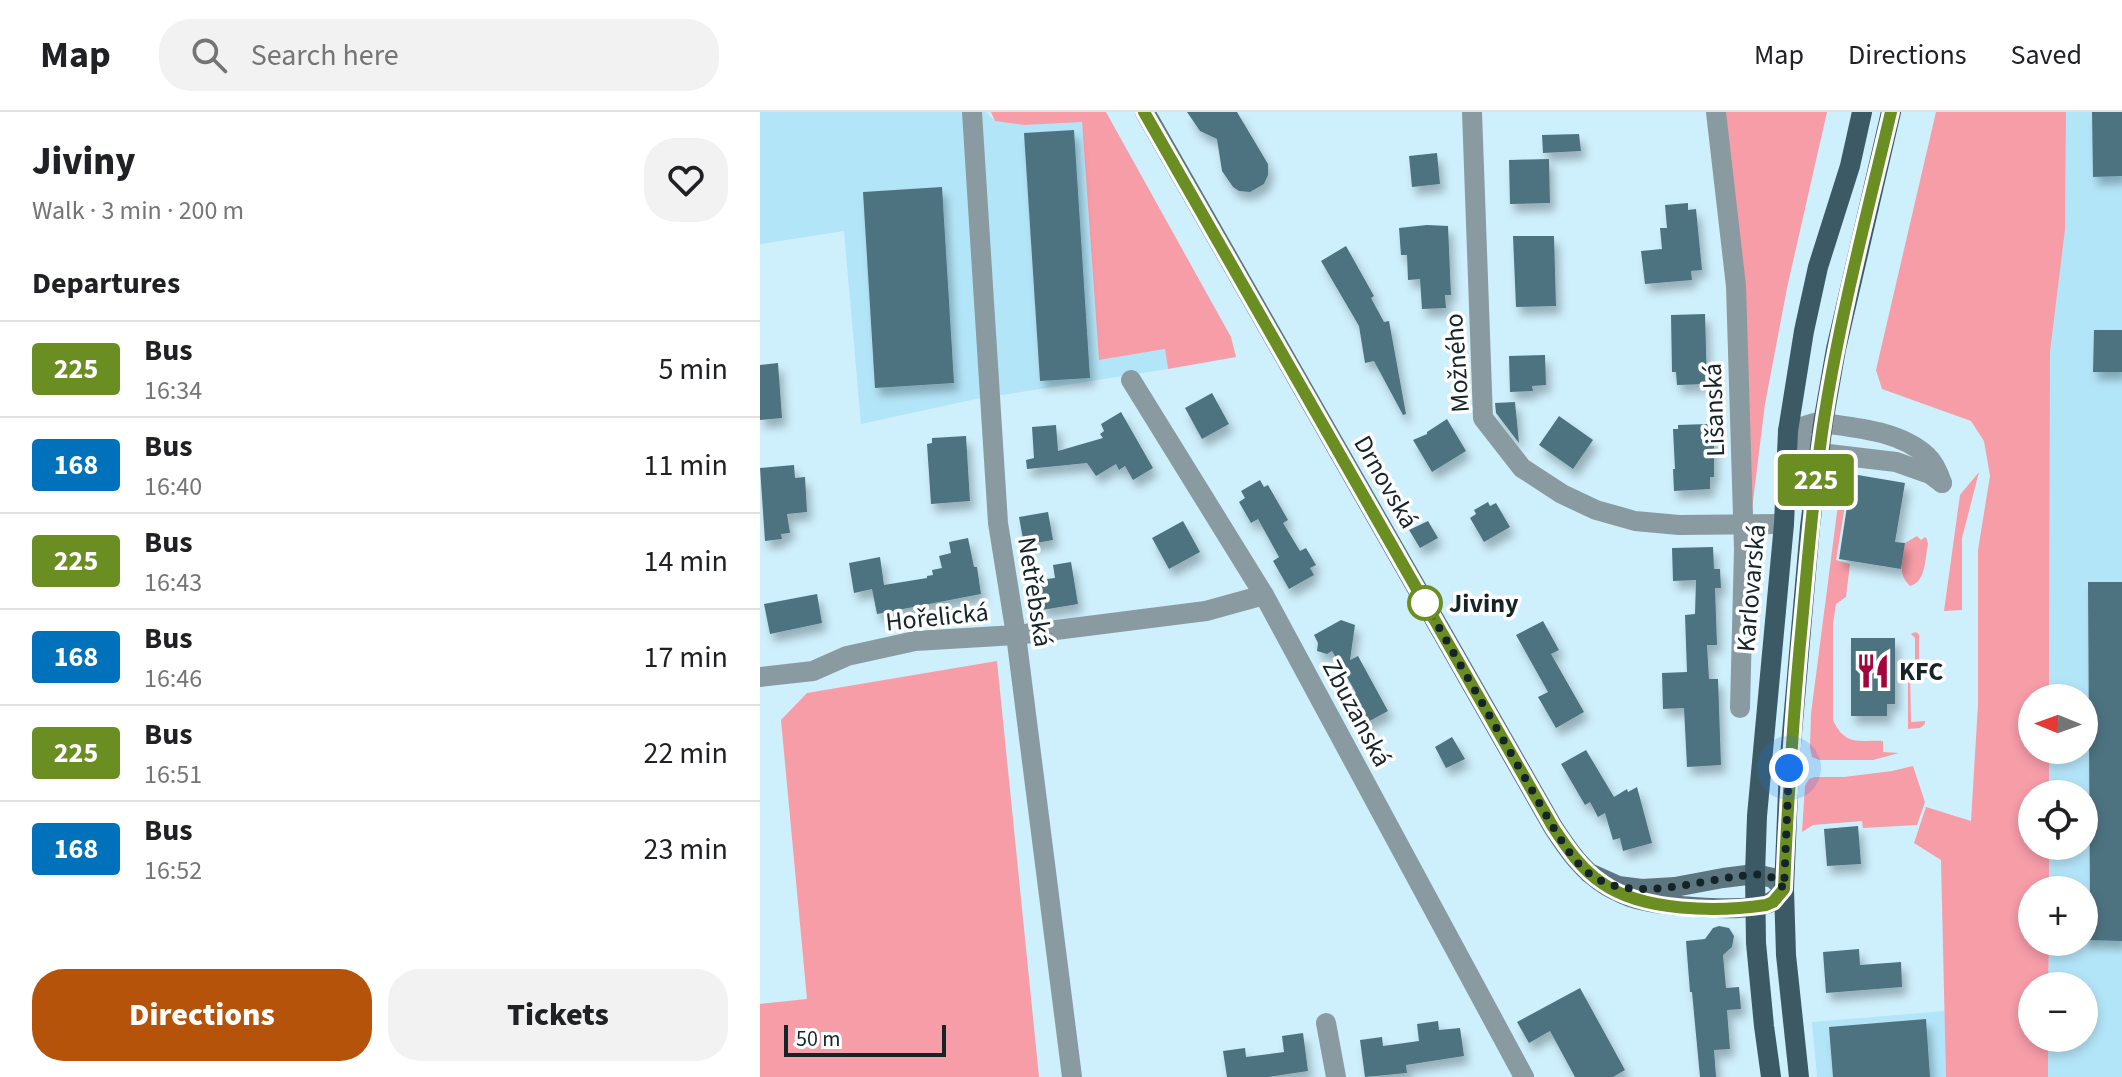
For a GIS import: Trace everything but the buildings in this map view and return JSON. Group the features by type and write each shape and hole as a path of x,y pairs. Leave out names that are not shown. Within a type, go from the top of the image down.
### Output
{"main road":[{"name":"Drnovská","path":"1145,112 1566,847 1589,873 1617,892 1634,899 1710,908 1755,906"},
{"name":"Karlovarská","path":"1771,1077 1764,1026 1755,874 1757,816 1784,524 1788,431 1818,267 1850,166 1862,112"},
{"name":"Karlovarská","path":"1799,1077 1786,955 1784,889 1792,730 1810,527 1823,423 1850,281 1891,112"},
{"name":"Drnovská","path":"1589,873 1618,886 1642,889 1755,874"},
{"path":"1755,874 1773,878 1784,889 1773,902 1755,906"}],"street":[{"name":"Netřebská","path":"972,112 998,523 1016,635 1072,1077"},
{"name":"Možného","path":"1472,112 1483,418 1522,468 1562,494 1596,510 1635,521 1679,525 1784,524"},
{"name":"Lišanská","path":"1716,112 1736,286 1743,525 1740,708"},
{"name":"Zbuzanská","path":"1131,380 1264,595 1524,1077"},
{"path":"1823,423 1888,435 1927,456 1937,469 1942,483 1930,474 1896,462 1820,453 1788,431 1823,423"},
{"name":"Hořelická","path":"760,677 813,671 847,656 915,641 1016,635 1206,611 1264,595"},
{"path":"1326,1023 1336,1077"}],"shaded area":[{"path":"760,112 986,112 995,121 1024,125 1082,121 1099,360 1165,349 1168,369 976,399 861,424 844,231 760,244"},
{"path":"991,112 1106,112 1231,337 1236,357 1168,369 1165,349 1099,360 1082,122 1024,125 995,121"},
{"path":"1725,112 1827,112 1787,288 1765,404 1752,509"},
{"path":"1936,112 2066,112 2065,230 2050,352 2049,684 2018,684 2018,764 2049,764 2049,780 2018,780 2018,860 2049,860 2049,876 2018,876 2018,956 2049,956 2048,972 2018,972 2018,1052 2048,1052 2048,1077 1946,1077 1941,860 1914,843 1926,807 1971,821 1978,705 1978,550 1990,476 1984,441 1971,421 1882,389 1876,370"},
{"path":"2066,112 2122,112 2122,1077 2048,1077 2048,1052 2098,1052 2098,972 2048,972 2049,956 2098,956 2098,876 2049,876 2049,860 2098,860 2098,780 2049,780 2049,764 2098,764 2098,684 2049,684 2050,352 2065,230"},
{"path":"1979,472 1962,538 1962,610 1944,611 1960,495"},
{"path":"1849,481 1836,560 1850,564 1846,597 1836,604 1833,624 1833,720 1848,738 1883,741 1883,752 1899,753 1873,760 1819,760 1812,757 1810,748 1811,714 1840,489"},
{"path":"1917,536 1921,540 1925,537 1928,544 1922,575 1910,586 1903,576 1902,561 1905,543"},
{"path":"1911,634 1919,634 1919,667 1910,669 1911,722 1925,721 1925,724 1920,728 1908,729 1908,668 1915,660 1915,638"},
{"path":"997,661 1039,1077 760,1077 760,1004 807,999 781,720 807,693"},
{"path":"1913,766 1925,802 1917,825 1863,828 1862,821 1813,825 1802,832 1805,786 1809,779"},
{"path":"1945,1011 1946,1077 1817,1077 1812,1022"}],"bus line":[{"name":"225","path":"1144,112 1566,847 1589,873 1617,892 1651,902 1710,908 1766,905 1773,902 1784,889 1792,730 1810,527 1823,423 1850,281 1891,112"}],"place":[{"name":"Jiviny","path":"1425,603"},
{"name":"KFC","path":"1873,671"}],"route":[{"path":"1425,603 1566,847 1589,873 1608,883 1642,889 1664,888 1755,874 1773,878 1784,889 1789,768"}]}
